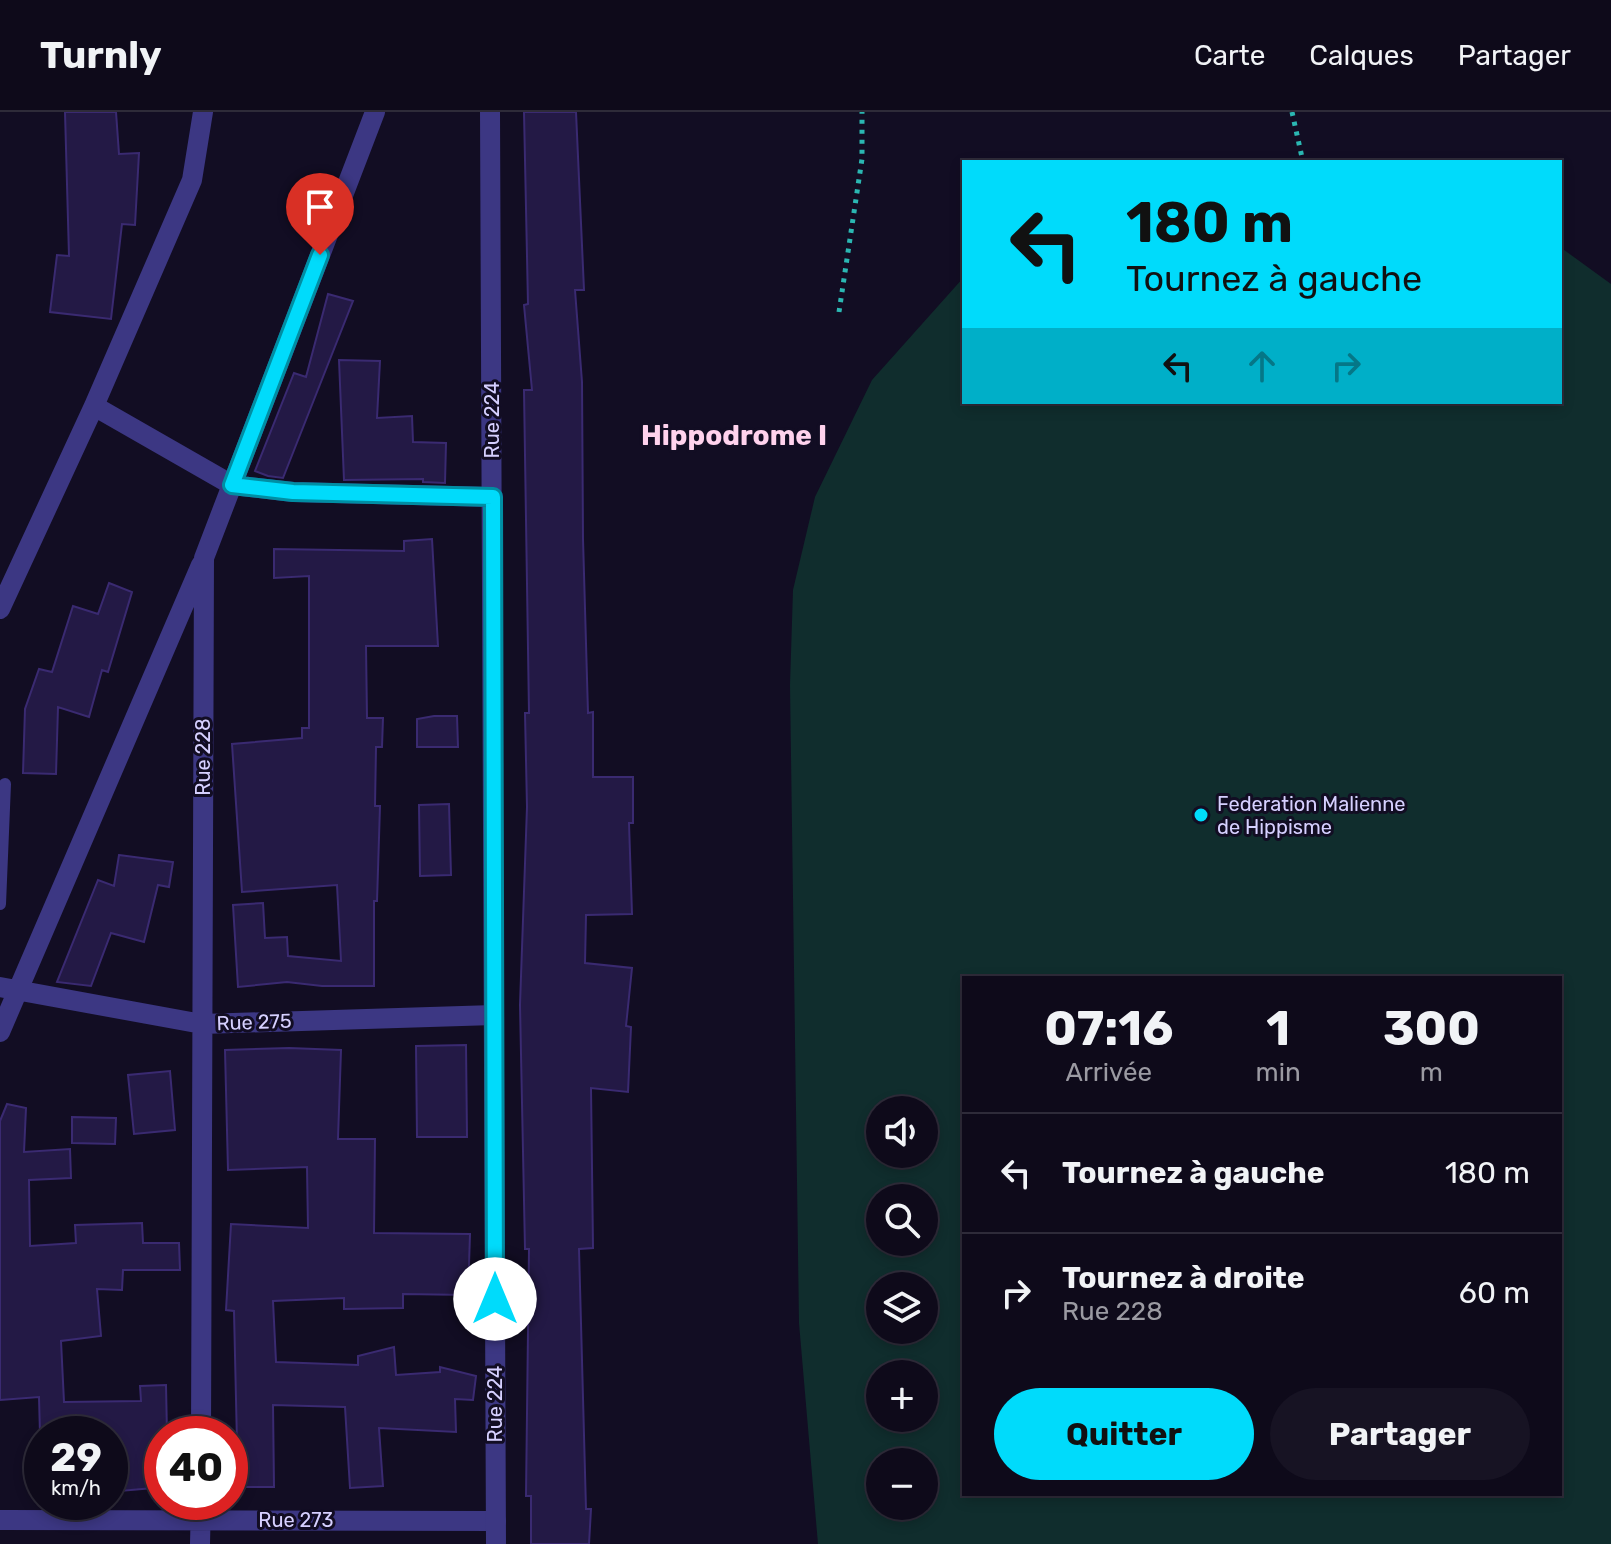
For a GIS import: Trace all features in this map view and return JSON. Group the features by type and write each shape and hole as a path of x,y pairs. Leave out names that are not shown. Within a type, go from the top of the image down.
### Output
{"street":[{"path":"0,609 94,406 192,180 203,112"},
{"name":"Rue 228","path":"201,1416 204,558 375,112"},
{"name":"Rue 224","path":"490,112 496,1544"},
{"path":"94,406 232,485 293,492 493,497"},
{"path":"0,1032 9,989 204,558"},
{"name":"Rue 275","path":"9,989 202,1024 494,1015"},
{"name":"Rue 273","path":"248,1513 496,1521"},
{"name":"Rue 273","path":"0,1520 144,1514"},
{"path":"200,1544 201,1520"}],"lane":[{"path":"0,904 5,784"}],"path":[{"path":"839,312 862,159 862,112"},
{"path":"1292,112 1303,160"}],"green space":[{"name":"Federation Malienne de Hippisme","path":"1562,248 1611,284 1611,1544 818,1544 799,1323 790,685 793,590 815,497 872,380 962,279 962,404 1562,404"}],"building":[{"path":"65,112 116,112 119,154 139,153 135,225 122,224 111,319 50,312 57,255 69,256"},
{"path":"524,112 576,112 584,290 575,290 582,382 583,539 588,713 593,712 593,777 633,777 633,823 629,823 632,914 586,915 585,963 632,968 626,1026 631,1027 628,1092 591,1088 593,1248 579,1249 586,1509 591,1509 589,1544 531,1544 531,1496 526,1496 529,1249 525,1249 520,1005 527,807 525,713 529,713 524,390 532,390 524,305 528,304"},
{"path":"328,294 353,301 283,478 268,476 255,471 294,373 306,377"},
{"path":"339,360 380,361 377,418 412,416 413,442 446,443 445,483 423,482 423,479 344,480"},
{"path":"432,539 438,646 366,646 367,718 383,718 382,747 376,747 375,806 380,806 377,901 374,901 374,986 287,982 238,987 233,905 263,903 265,938 287,937 288,956 341,961 337,885 242,892 232,744 302,738 302,728 309,728 309,576 274,578 274,549 404,551 404,541"},
{"path":"109,583 132,592 108,672 102,670 89,717 58,707 56,774 23,773 25,709 39,669 52,672 73,606 98,614"},
{"path":"457,716 458,747 417,747 417,719"},
{"path":"449,804 451,875 420,876 419,805"},
{"path":"119,855 173,862 169,887 158,885 144,942 111,933 91,986 57,982 98,880 114,886"},
{"path":"466,1045 467,1137 417,1137 416,1046"},
{"path":"225,1050 341,1050 338,1139 375,1139 374,1233 470,1234 468,1295 403,1294 403,1308 344,1309 344,1298 273,1301 276,1362 358,1365 358,1356 394,1347 396,1375 440,1372 440,1367 476,1376 473,1400 455,1399 456,1432 379,1428 383,1486 350,1488 345,1407 273,1405 274,1487 248,1487 248,1416 236,1416 234,1311 226,1310 231,1224 308,1228 307,1167 228,1170"},
{"path":"170,1071 175,1130 134,1134 128,1075"},
{"path":"7,1104 26,1108 24,1152 70,1149 71,1178 29,1180 30,1246 76,1243 75,1225 142,1223 143,1243 179,1243 180,1270 123,1270 122,1290 97,1289 101,1336 61,1341 64,1402 141,1401 140,1386 166,1385 167,1416 144,1416 144,1489 128,1490 128,1416 40,1416 39,1397 0,1400 0,1121"},
{"path":"72,1117 116,1118 115,1144 72,1143"}],"place":[{"name":"Federation Malienne de Hippisme","path":"1201,815"}],"district":[{"name":"Hippodrome I","path":"734,435"}],"route":[{"path":"320,255 232,485 293,492 493,497 495,1299"}]}
